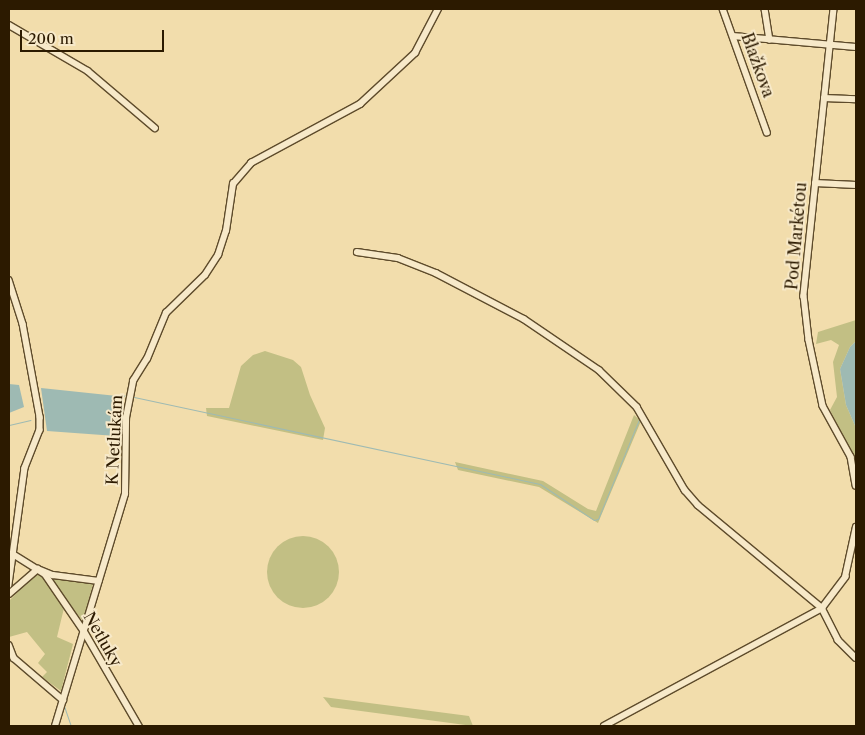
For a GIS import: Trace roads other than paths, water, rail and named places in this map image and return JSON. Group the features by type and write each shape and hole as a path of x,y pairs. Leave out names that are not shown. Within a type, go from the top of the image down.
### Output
{"street":[{"name":"K Netlukám","path":"55,726 125,494 126,418 133,382 147,359 166,313 205,275 218,255 226,231 229,194 235,180 251,163 360,104 415,53 438,9"},
{"name":"Blažkova","path":"723,9 767,132"},
{"path":"765,9 770,40"},
{"name":"Pod Markétou","path":"834,9 804,283 809,340 823,406 852,457 856,486"},
{"path":"9,25 88,71 155,128"},
{"path":"733,36 830,46 856,46"},
{"path":"824,98 856,99"},
{"path":"815,183 856,185"},
{"path":"357,252 398,258 436,273 524,319 599,370 637,407 685,490 698,505 822,608 838,640 856,658"},
{"path":"9,280 23,324 35,385 40,430 25,468 9,585"},
{"path":"604,726 822,608 845,577 856,526"},
{"name":"Netluky","path":"13,554 38,569 53,575 99,581"},
{"name":"Netluky","path":"38,569 84,630 139,726"},
{"path":"9,594 38,569"},
{"path":"9,645 14,658 63,700"}],"water":[{"path":"856,341 856,428 846,405 840,369 850,347"},
{"path":"9,384 19,385 24,407 9,413"},
{"path":"41,388 117,396 120,400 116,436 47,431"}],"waterway":[{"path":"120,399 125,395"},
{"path":"134,397 540,484 594,520 598,519 640,417"},
{"path":"9,425 30,420"},
{"path":"9,654 11,660 55,698"},
{"path":"64,706 71,726"}]}
